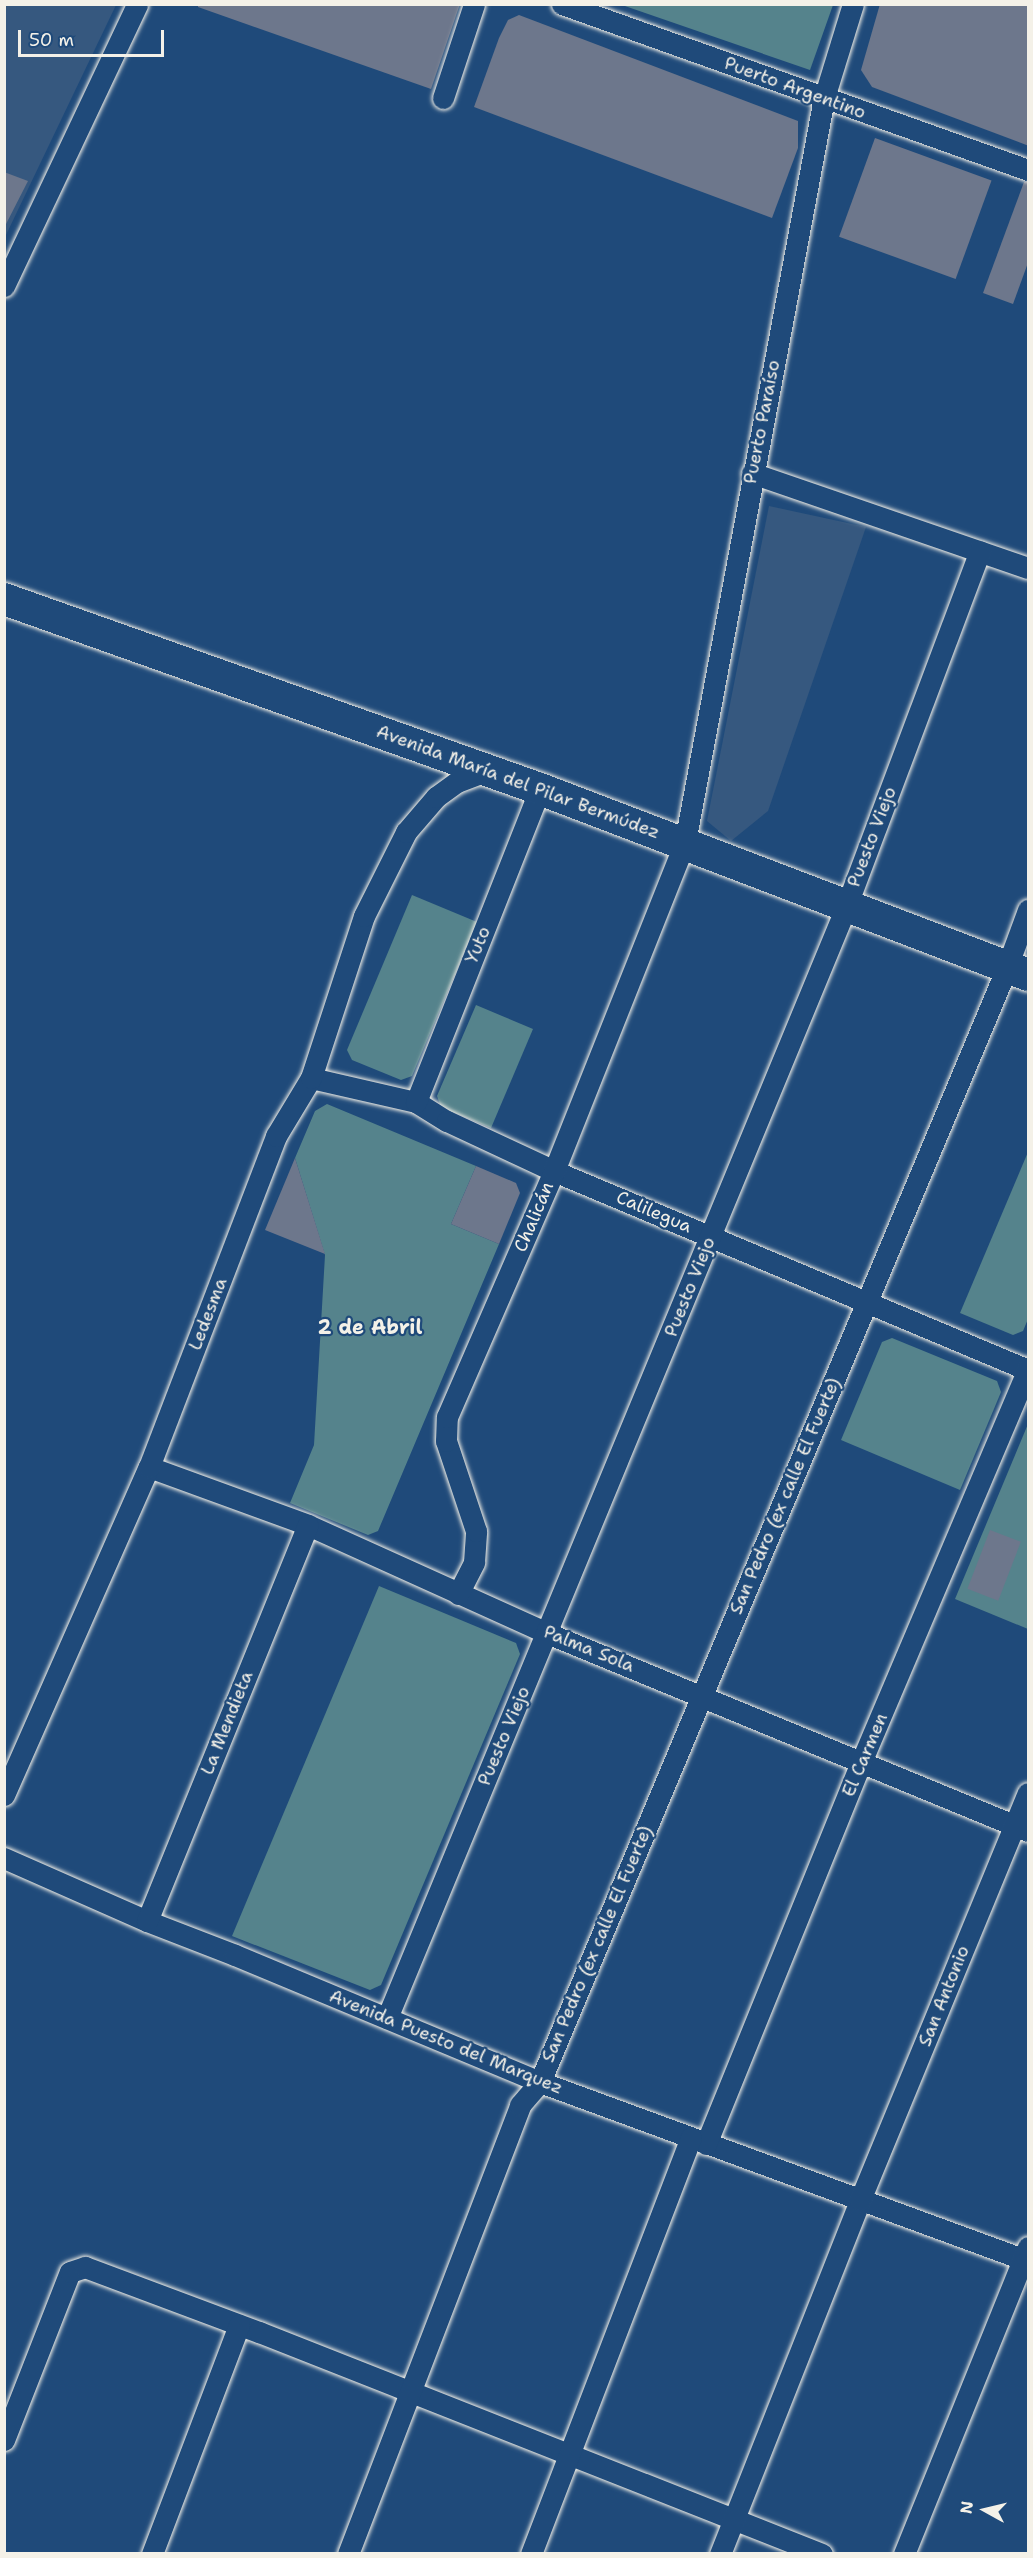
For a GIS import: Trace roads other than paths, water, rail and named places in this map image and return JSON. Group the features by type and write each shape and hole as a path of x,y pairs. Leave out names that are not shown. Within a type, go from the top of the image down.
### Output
{"street":[{"path":"4,286 137,4"},
{"path":"443,98 474,4"},
{"name":"Puerto Argentino","path":"562,4 1029,170"},
{"name":"Puerto Paraíso","path":"685,842 752,473 824,98 853,4"},
{"path":"752,473 1029,568"},
{"name":"Puesto Viejo","path":"387,2018 846,907 980,551"},
{"name":"Avenida María del Pilar Bermúdez","path":"4,599 685,842 846,907 1018,971"},
{"name":"Ledesma","path":"4,1795 149,1467 276,1136 311,1078 364,916 406,832 436,797 457,782 486,771"},
{"name":"Yuto","path":"416,1102 540,789"},
{"name":"Chalicán","path":"458,1594 474,1562 476,1531 446,1441 447,1417 554,1170 685,842"},
{"name":"San Pedro (ex calle El Fuerte)","path":"348,2553 520,2105 540,2082 867,1302 1018,971 1029,910"},
{"name":"Calilegua","path":"311,1078 416,1102 447,1121 554,1170 1028,1369"},
{"name":"El Carmen","path":"531,2553 699,2141 1028,1369"},
{"name":"Palma Sola","path":"149,1467 308,1525 547,1633 862,1760 1022,1828"},
{"name":"La Mendieta","path":"147,1921 308,1525"},
{"name":"San Antonio","path":"720,2553 860,2200 1022,1828 1029,1793"},
{"name":"Avenida Puesto del Marquez","path":"4,1858 147,1921 540,2082 860,2200 1027,2256"},
{"path":"904,2553 1027,2256"},
{"path":"4,2440 70,2272 85,2267 410,2391 822,2553"},
{"path":"152,2553 239,2325"}],"district":[{"name":"2 de Abril","path":"370,1327"}]}
